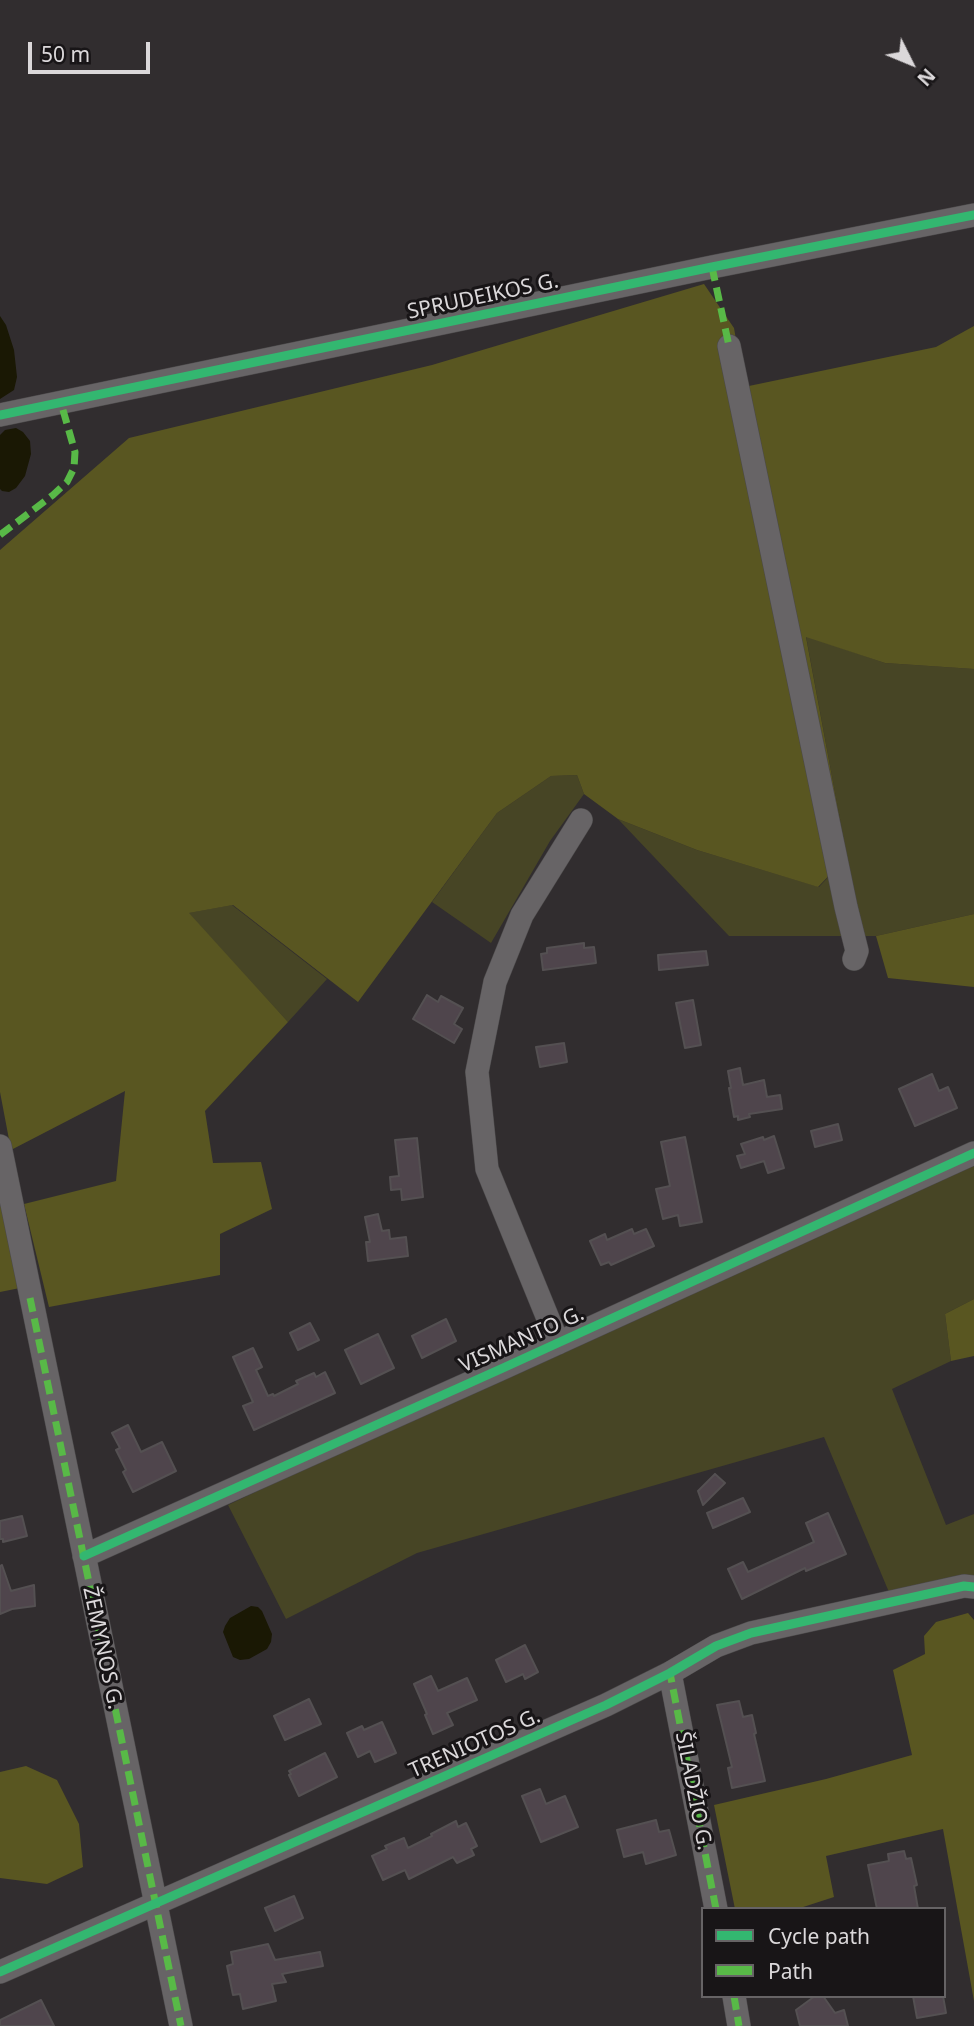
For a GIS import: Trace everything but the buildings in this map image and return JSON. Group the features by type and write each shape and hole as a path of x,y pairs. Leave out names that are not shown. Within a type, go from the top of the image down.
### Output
{"street":[{"name":"SPRUDEIKOS G.","path":"0,415 974,215"},
{"path":"729,346 857,951 854,959"},
{"path":"558,1343 487,1169 477,1072 495,982 522,915 581,820"},
{"name":"ŽEMYNOS G.","path":"0,1146 181,2026"},
{"name":"VISMANTO G.","path":"84,1556 974,1153"},
{"name":"TRENIOTOS G.","path":"0,1972 606,1705 716,1646 751,1633 964,1586 974,1587"},
{"name":"ŠILADŽIO G.","path":"670,1673 716,1907"},
{"path":"734,1998 739,2026"}],"shaded area":[{"path":"704,284 734,328 744,387 936,347 974,326 974,669 885,663 806,637 847,857 818,887 697,850 618,819 584,794 577,775 551,776 497,813 358,1002 233,905 189,913 288,1022 205,1111 213,1163 261,1162 272,1209 220,1234 220,1275 49,1307 24,1204 116,1181 125,1091 11,1150 0,1092 0,550 129,438 432,365"},
{"path":"0,316 6,325 14,350 17,377 14,390 0,399"},
{"path":"16,428 30,441 31,454 25,476 16,488 9,492 2,491 0,435 5,430"},
{"path":"806,636 885,663 974,669 974,914 876,936 729,936 618,819 697,850 819,887 847,857"},
{"path":"577,775 584,794 550,841 491,943 432,902 497,813 551,776"},
{"path":"232,905 327,979 288,1022 188,913"},
{"path":"974,914 974,987 888,978 876,936"},
{"path":"974,1164 974,1299 945,1314 951,1361 892,1389 946,1525 974,1514 974,1580 891,1597 824,1437 417,1553 286,1619 228,1505 383,1431"},
{"path":"0,1193 20,1288 0,1292"},
{"path":"974,1299 974,1356 951,1361 945,1314"},
{"path":"251,1606 262,1611 272,1634 271,1642 267,1649 249,1659 240,1660 233,1657 223,1632 230,1618"},
{"path":"968,1613 974,1620 974,2001 943,1829 826,1856 834,1897 803,1907 735,1907 714,1805 826,1779 912,1755 893,1670 925,1654 924,1636 936,1622"},
{"path":"26,1766 57,1780 79,1824 83,1867 47,1884 0,1878 0,1772"}],"marked path":[{"path":"712,267 729,346"},
{"path":"0,535 53,495 67,482 74,468 75,452 61,403"},
{"path":"30,1298 181,2026"},
{"path":"666,1675 670,1673 716,1907"},
{"path":"734,1998 739,2026"}],"cycle path":[{"path":"0,415 974,215"},
{"path":"84,1556 974,1153"},
{"path":"0,1972 606,1705 716,1646 751,1633 964,1586 974,1587"}]}
